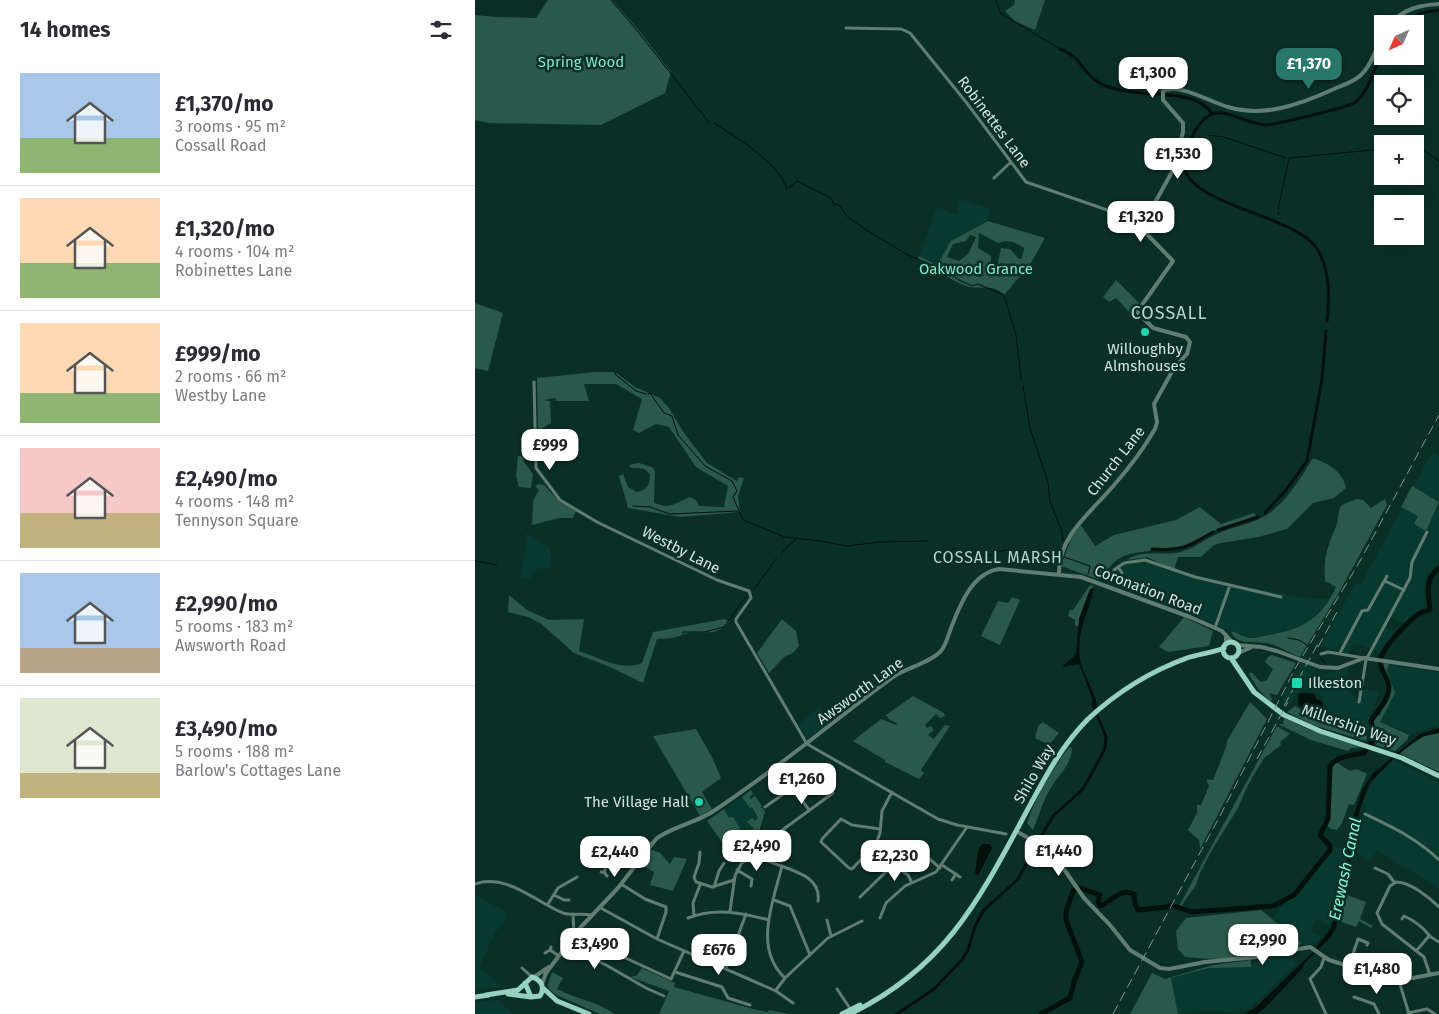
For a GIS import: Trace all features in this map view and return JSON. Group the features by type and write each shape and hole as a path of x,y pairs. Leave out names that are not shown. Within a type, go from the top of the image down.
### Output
{"main road":[{"name":"Shilo Way","path":"842,1014 850,1012 903,981 936,952 962,922 985,888 1061,752 1093,715 1127,688 1158,670 1187,658 1235,644"},
{"name":"Millership Way","path":"1235,644 1238,654 1238,667"},
{"path":"1225,647 1229,657 1238,654"},
{"name":"Shilo Way","path":"1211,652 1229,657"},
{"name":"Millership Way","path":"1229,657 1238,667 1252,690 1284,715 1314,729 1388,752 1439,776"},
{"path":"475,997 518,990 533,977 557,1000"},
{"path":"525,982 531,997"},
{"path":"538,997 543,986"},
{"path":"486,995 512,994 557,1000 589,1014"}],"street":[{"path":"1400,15 1412,8 1439,4"},
{"name":"Robinettes Lane","path":"846,28 901,29 910,33 966,102 1021,178 1030,184 1116,213 1141,228 1157,246 1173,259"},
{"path":"1141,228 1173,170 1184,126 1181,119 1163,100 1161,93 1165,89 1185,91 1237,109 1271,110 1295,105 1346,84 1360,76 1374,54"},
{"path":"994,178 1011,163"},
{"name":"Church Lane","path":"1059,574 1060,559 1073,531 1120,478 1156,428 1157,422 1153,406 1155,400 1190,348 1190,342 1186,337 1153,328 1137,312 1173,263 1173,259"},
{"name":"Westby Lane","path":"534,382 536,430 534,457 538,472 561,500 597,522 717,580 749,591 751,598 736,619 736,622 807,744"},
{"path":"1359,702 1365,658 1410,578 1412,562 1427,532"},
{"path":"1114,570 1133,560 1145,560 1177,572 1281,597"},
{"path":"1118,567 1122,573"},
{"name":"Awsworth Lane","path":"651,844 660,836 697,821 711,813 778,766 896,676 940,652 968,593 982,575 999,569 1059,574"},
{"name":"Coronation Road","path":"1059,574 1081,577 1215,628 1226,634 1235,644"},
{"path":"1340,654 1363,610 1368,610 1387,576"},
{"path":"1385,581 1403,590"},
{"path":"1215,628 1230,585"},
{"path":"1225,647 1226,634"},
{"path":"1235,644 1255,646 1299,658 1311,665 1323,668 1338,668 1365,658"},
{"path":"1238,654 1255,646"},
{"path":"1321,654 1328,652 1439,669"},
{"path":"807,744 939,818 967,827 1003,834 1002,829"},
{"path":"778,766 809,810"},
{"path":"765,807 819,769"},
{"path":"880,828 853,826 841,819 821,842 851,870 875,846 879,837 882,811 892,792"},
{"path":"730,911 737,870 742,862 779,832 833,793"},
{"path":"1365,814 1411,837 1427,848 1439,860"},
{"path":"880,918 886,903 911,882 930,876 941,866 967,827"},
{"path":"1016,830 1047,849 1059,862 1081,893 1136,955 1157,967 1169,969 1191,964 1256,957 1312,948 1324,958 1399,981 1439,973"},
{"path":"543,986 545,975 552,964 591,915 621,884 651,844 642,840 631,839 620,842 612,853 604,873"},
{"path":"860,897 893,865 902,848 906,845 960,877"},
{"path":"700,852 701,858 694,877 696,882 700,885 714,887 735,880"},
{"path":"754,852 758,856 808,878 816,889 818,901"},
{"path":"714,887 719,871 725,864"},
{"path":"893,865 907,875 911,882"},
{"path":"782,866 769,920 767,941 776,967 785,978"},
{"path":"1375,868 1389,874 1394,882 1404,884 1429,898 1439,907"},
{"path":"737,870 752,880 751,886"},
{"path":"952,880 956,874"},
{"path":"548,904 560,887 577,877"},
{"path":"475,884 490,882 524,891 563,912 591,915"},
{"path":"1394,882 1378,911 1378,918 1382,924 1417,950 1425,959 1430,975"},
{"path":"621,884 645,899 666,907 667,912 657,939"},
{"path":"694,918 693,908 700,885"},
{"path":"553,895 569,900"},
{"path":"774,900 790,906 810,955"},
{"path":"599,907 657,939 776,991 793,1003"},
{"path":"688,918 694,918 709,912 730,911 769,920"},
{"path":"573,914 574,936"},
{"path":"726,968 746,914"},
{"path":"1402,919 1404,916 1417,922 1427,931 1429,936 1439,942"},
{"path":"827,920 831,936"},
{"path":"776,991 785,978 831,936 862,921"},
{"path":"1417,950 1429,936"},
{"path":"719,937 736,944"},
{"path":"1349,966 1358,938 1368,943 1367,945"},
{"path":"567,946 627,975 631,980 664,996"},
{"path":"607,947 670,979 675,972 683,951"},
{"path":"545,953 550,948 559,956"},
{"path":"1324,958 1321,967 1310,980 1325,1014"},
{"path":"525,982 523,969 533,977 552,964"},
{"path":"675,972 722,987 728,998 747,1003"},
{"path":"1399,981 1409,1013 1427,1009 1435,1014"},
{"path":"837,989 845,1000 850,1012"},
{"path":"1356,999 1374,1004 1379,1014"}],"shaded area":[{"path":"957,198 990,209 988,221 951,241 937,265 919,256 937,207 957,215"},
{"path":"1432,452 1439,455 1439,566 1427,575 1424,590 1425,605 1403,623 1391,617 1386,627 1396,633 1381,653 1359,644 1353,645 1348,654 1321,646 1356,582 1361,584"},
{"path":"526,533 550,548 552,568 533,571 532,578 521,578"},
{"path":"1143,557 1174,570 1236,585 1307,598 1330,599 1309,623 1287,631 1249,638 1107,583 1116,565 1127,560"},
{"path":"1094,588 1083,624 1079,653 1083,669 1097,703 1097,717 1095,709 1092,708 1092,698 1079,664 1062,667 1076,654 1079,619 1090,589"},
{"path":"1301,663 1318,669 1316,673 1327,674 1349,668 1345,686 1358,700 1361,689 1380,691 1369,718 1371,727 1362,732 1358,729 1356,731 1324,721 1327,707 1320,693 1301,689 1289,705 1281,700"},
{"path":"1389,664 1439,673 1439,726 1409,735 1380,722 1395,693 1387,671"},
{"path":"1300,693 1315,694 1316,699 1322,701 1323,708 1312,708 1314,716 1312,716 1308,709 1298,705 1298,695"},
{"path":"820,707 829,723 808,739 798,725"},
{"path":"1439,728 1439,733 1424,736 1415,741 1394,758 1369,784 1355,830 1350,867 1336,928 1330,938 1267,1006 1257,1014 1244,1014 1256,1007 1312,953 1330,929 1336,915 1347,859 1350,826 1362,790 1372,774 1420,734"},
{"path":"1393,760 1439,782 1439,888 1377,851 1370,862 1356,853 1357,836 1365,804 1362,803 1365,795 1377,776"},
{"path":"751,790 765,812 758,835 742,844 749,853 738,864 707,821"},
{"path":"982,844 990,844 992,848 978,876 975,873 978,850"},
{"path":"1333,846 1345,848 1345,861 1333,918 1330,926 1317,919 1311,931 1322,937 1316,943 1305,945 1273,918 1280,908 1300,893 1331,853"},
{"path":"475,894 509,914 495,933 479,968 502,986 475,990"},
{"path":"1290,953 1297,964 1249,1009 1234,1013 1208,1010 1178,1014 1171,978 1209,968 1248,965"},
{"path":"499,1000 511,1014 475,1014 475,1002"}],"green space":[{"name":"Spring Wood","path":"548,0 612,0 637,28 671,72 665,93 601,125 489,123 475,120 475,15 536,18"},
{"path":"1015,0 1045,0 1035,30 1015,21 1005,11 1014,5"},
{"name":"Oakwood Grance","path":"988,221 1045,238 1031,263 1004,295 992,288 965,286 918,259 919,256 937,265 951,241","holes":["979,233 998,243 1008,241 1021,246 1024,248 1022,258 1019,259 1010,249 1001,248 997,267 991,262 991,256 978,248","970,235 976,237 968,254 959,261 947,257 953,244 966,241"]},
{"path":"1116,280 1140,304 1131,314 1116,298 1109,302 1103,297"},
{"path":"475,303 503,313 488,371 475,368"},
{"path":"595,372 615,372 635,387 660,398 707,463 737,481 739,477 744,478 738,496 740,512 680,517 628,508 619,476 623,474 628,487 637,492 644,490 649,482 650,475 644,469 631,468 629,465 639,463 652,467 655,471 654,503 665,506 690,497 696,500 699,506 724,507 728,486 696,467 669,427 656,424 639,433 633,430 642,399 616,384 584,384 589,401 557,401 555,398 543,400 550,401 551,423 538,431 537,378"},
{"path":"518,456 523,456 524,462 533,474 531,488 519,487 516,475"},
{"path":"1313,458 1334,468 1342,477 1346,488 1334,498 1313,503 1287,529 1258,537 1214,545 1201,557 1178,557 1174,570 1147,557 1127,560 1144,554 1181,552 1212,536 1261,518 1284,500"},
{"path":"538,484 544,485 559,501 576,511 573,518 559,518 532,525 533,501 539,490 535,486"},
{"path":"1412,486 1439,502 1426,531 1414,524 1418,516 1401,507"},
{"path":"1357,499 1363,500 1371,508 1385,499 1387,505 1337,596 1300,657 1271,644 1242,641 1233,636 1231,631 1250,638 1281,633 1301,626 1317,615 1336,587 1325,581 1325,565 1329,545 1337,524 1339,510 1347,502"},
{"path":"1200,507 1221,524 1254,513 1256,516 1216,530 1176,549 1153,548 1150,551 1127,555 1110,566 1100,580 1061,566 1072,536 1081,525 1095,546 1114,535 1176,520"},
{"path":"1090,585 1094,586 1087,596 1078,626 1075,626 1075,620 1068,616 1070,610 1073,610"},
{"path":"509,595 527,610 549,620 584,619 579,651 610,663 626,666 642,663 653,632 725,619 729,622 725,627 714,632 688,633 673,638 657,639 643,683 610,667 574,653 540,623 528,617 508,612"},
{"path":"1012,597 1020,600 1000,645 981,636 998,601 1008,603"},
{"path":"1184,617 1213,631 1209,646 1168,652 1159,647"},
{"path":"782,619 796,631 799,646 793,653 784,657 769,673 757,653"},
{"path":"1272,655 1296,663 1277,695 1269,693 1272,699 1271,702 1258,689 1249,674 1251,672 1261,682 1267,680 1273,669 1265,662"},
{"path":"1382,663 1389,664 1387,671 1395,693 1380,722 1409,735 1407,740 1395,751 1376,745 1378,742 1375,743 1379,737 1394,745 1377,734 1372,722 1377,714 1380,715 1389,687"},
{"path":"913,696 944,713 945,716 940,718 936,714 925,725 927,728 931,726 934,730 928,735 934,739 945,725 950,726 921,770 924,773 919,779 885,762 885,760 853,741 881,719 896,725 897,723 890,720 886,715"},
{"path":"1250,702 1267,719 1200,849 1199,840 1188,830 1197,813 1197,805 1201,805 1209,786 1206,779 1213,780 1227,741"},
{"path":"1295,706 1312,717 1367,736 1366,741 1313,725 1287,712"},
{"path":"1284,718 1310,730 1363,747 1351,748 1348,751 1311,740 1278,724 1283,724"},
{"path":"1043,722 1059,733 1049,745 1035,738 1038,726"},
{"path":"1277,726 1290,734 1280,742 1281,745 1264,758 1248,785 1238,808 1212,850 1196,885 1182,905 1179,906"},
{"path":"696,729 713,759 721,778 702,792 712,809 700,816 653,736"},
{"path":"1439,733 1439,772 1399,753 1424,736"},
{"path":"1069,747 1072,748 1069,761 1051,787 1033,830 1027,823 1035,804 1051,774"},
{"path":"1336,762 1350,771 1357,769 1367,774 1354,805 1349,804 1342,823 1337,830 1331,829 1327,825 1331,769"},
{"path":"751,790 753,794 749,797 751,799 755,796 762,806 760,808 763,808 765,812 758,835 729,852 707,821 724,809 729,818 733,817 743,834 747,834 754,828 747,822 752,818 755,821 758,818 752,807 750,808 742,797"},
{"path":"650,849 660,853 670,864 674,857 687,859 673,891 650,885 654,872 639,864"},
{"path":"1344,894 1366,902 1360,919 1373,926 1371,928 1359,921 1356,927 1339,921"},
{"path":"1261,910 1302,943 1276,952 1220,959 1185,957 1178,949 1176,931 1186,918"},
{"path":"1251,960 1251,967 1209,968 1171,978 1178,1014 1130,1014 1152,973 1165,979 1213,965"},
{"path":"642,968 675,983 674,987 757,1010 790,1014 659,1014 669,991 630,977 636,976"},
{"path":"552,972 563,978 557,989 601,1006 614,1014 600,1014 556,995 549,989 548,984"}],"waterway":[{"path":"611,0 708,121"},
{"path":"996,0 1000,13 1060,49"},
{"path":"1417,15 1439,10"},
{"path":"1060,49 1076,59 1090,76 1101,84 1126,91 1160,94"},
{"path":"1327,321 1328,283 1324,264 1316,247 1303,236 1285,226 1219,199 1201,189 1188,177 1184,163 1185,156 1195,130 1207,117 1214,113 1228,114 1266,125 1339,108 1354,103 1359,99 1368,86 1377,65"},
{"path":"1164,95 1191,99 1202,104 1212,113"},
{"path":"714,123 745,143 766,160 775,169 787,189 797,181 831,198 834,204 839,205 847,216 863,228 906,254 948,272 972,286 978,284 1004,295 1016,335 1021,378"},
{"path":"1208,135 1224,137 1286,158"},
{"path":"1278,209 1289,158 1374,150"},
{"path":"1424,151 1439,161"},
{"path":"1265,513 1286,490 1307,461 1322,379 1326,331"},
{"path":"614,371 616,375 636,391 646,394"},
{"path":"1023,386 1030,428 1048,482 1050,502 1061,529 1063,541"},
{"path":"648,394 650,393 664,413 672,416 678,435 705,466 732,481 737,491 733,497 743,520 785,537 847,546 880,542 928,541"},
{"path":"633,506 650,507 670,514 738,511"},
{"path":"1218,530 1258,517"},
{"path":"1152,549 1184,547 1213,532"},
{"path":"781,553 796,539"},
{"path":"952,548 964,552 968,550 985,557 1005,550 1015,552 1017,549 1026,553 1058,554"},
{"path":"1064,557 1090,566 1088,574"},
{"path":"755,588 776,559"},
{"path":"475,561 497,565"},
{"path":"1041,1014 1070,998 1082,962 1066,920 1066,912 1073,891 1080,888 1100,895 1098,902 1100,906 1124,892 1129,892 1134,894 1138,910 1171,905 1192,912 1273,906 1294,895 1330,850 1330,846 1320,835 1328,819 1330,766 1333,762 1345,756 1364,753 1375,737 1371,721 1385,701 1389,687 1382,669 1381,657 1387,646 1415,616 1430,609 1429,581 1439,568"},
{"path":"683,634 683,632 704,632 724,627 747,595"},
{"path":"1288,638 1299,640 1307,645"},
{"path":"1310,647 1313,650"},
{"path":"1321,658 1325,663"},
{"path":"1039,839 1054,815 1083,789 1105,748 1106,737 1098,717"},
{"path":"1374,733 1393,744"},
{"path":"897,1014 934,989 961,961 968,950 975,926 983,911 1018,879 1037,845"}],"railway":[{"path":"1113,1014 1222,812 1296,667 1360,561 1439,415"},
{"path":"1318,647 1337,612"},
{"path":"1284,706 1320,640"},
{"path":"1257,759 1288,702"}],"place":[{"name":"Willoughby Almshouses","path":"1145,332"},
{"name":"Ilkeston","path":"1297,683"},
{"name":"The Village Hall","path":"699,802"}],"district":[{"name":"COSSALL","path":"1169,313"},
{"name":"COSSALL MARSH","path":"998,557"}],"water label":[{"name":"Erewash Canal","path":"1345,869"}]}
